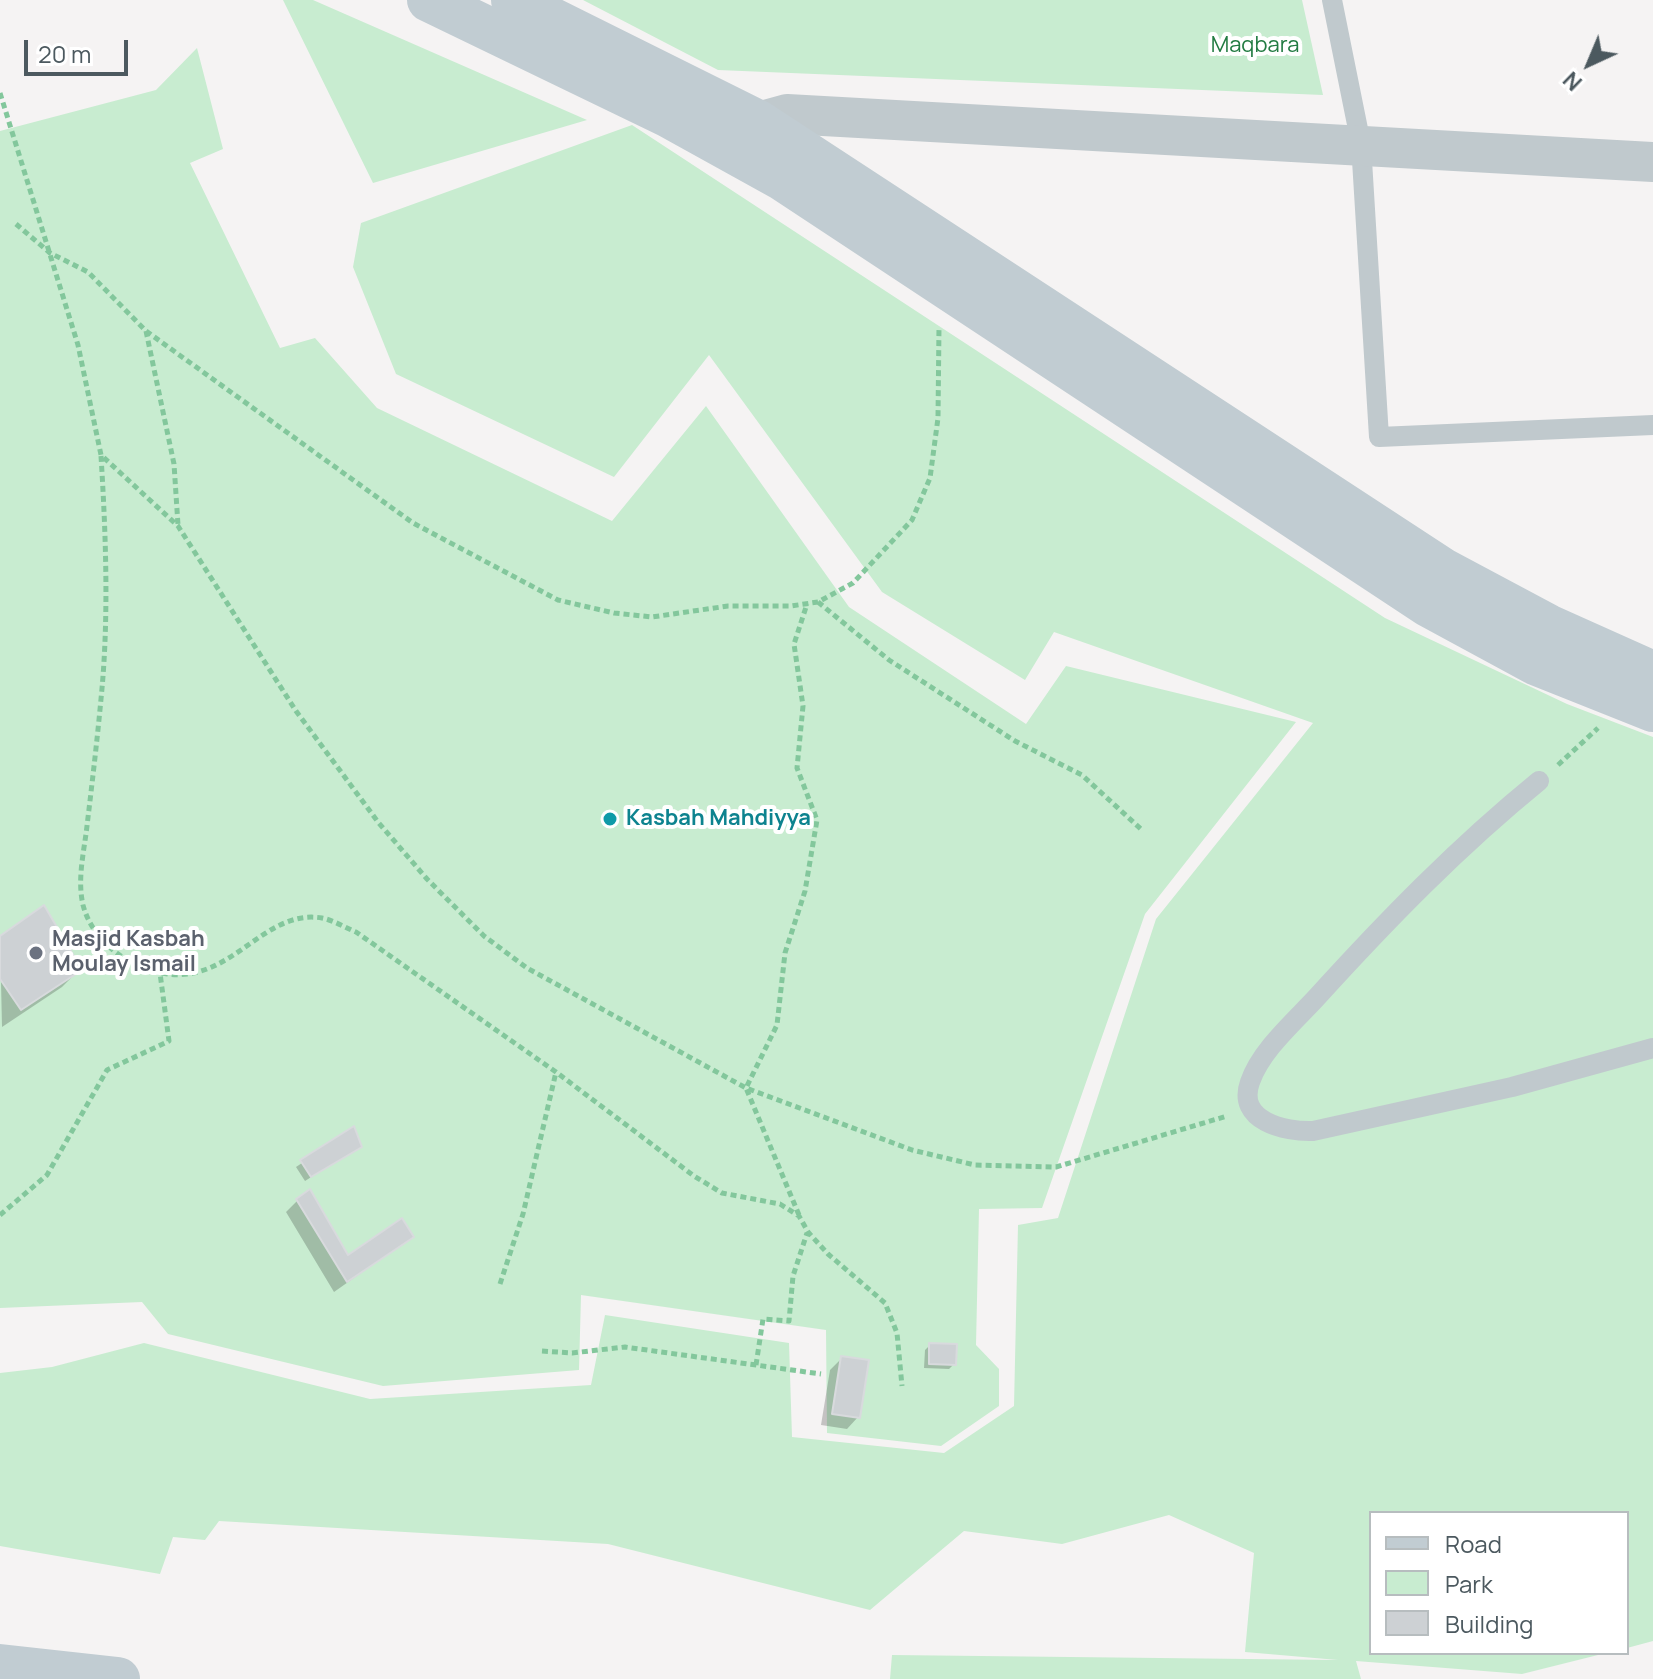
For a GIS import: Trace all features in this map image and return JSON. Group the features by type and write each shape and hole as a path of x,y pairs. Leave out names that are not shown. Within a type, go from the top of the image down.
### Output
{"street":[{"path":"429,0 669,116 749,139 839,215 1428,605 1535,663 1653,710"},
{"path":"513,0 749,139 1443,570 1548,626 1653,673"},
{"path":"749,139 787,114 1653,162"},
{"path":"0,1666 118,1679"}],"lane":[{"path":"1332,0 1361,144 1379,437 1653,425"},
{"path":"1539,781 1454,854 1391,916 1298,1017 1262,1060 1250,1082 1247,1097 1250,1109 1276,1127 1292,1132 1313,1131 1512,1087 1653,1048"}],"path":[{"path":"0,93 86,374 101,455 101,695 81,892 89,922 103,943 127,960 160,973 192,975 231,960 268,931 296,919 322,918 378,944 694,1176 722,1193 780,1204 799,1216"},
{"path":"16,224 50,253 88,272 146,331 413,523 558,600 652,617 728,606 818,602 853,583 888,550 912,520 930,478 938,418 940,282"},
{"path":"146,331 174,464 178,526"},
{"path":"101,455 178,526 305,723 378,822 427,879 484,936 527,968 658,1043 746,1088 912,1150 975,1165 1056,1167 1250,1109"},
{"path":"818,602 889,660 1015,741 1082,775 1143,831"},
{"path":"807,604 794,644 803,706 797,768 817,820 805,891 785,953 777,1025 746,1088 808,1232 844,1269 885,1303 897,1333 902,1386"},
{"path":"1539,781 1607,720"},
{"path":"0,1215 47,1175 107,1070 169,1041 160,973"},
{"path":"500,1284 523,1214 556,1072"},
{"path":"756,1365 763,1319 789,1321 793,1276 808,1232"},
{"path":"542,1351 572,1353 625,1347 821,1374"}],"green space":[{"path":"283,0 313,0 587,120 373,183"},
{"name":"Maqbara","path":"583,0 1302,0 1323,95 718,70"},
{"name":"Kasbah Mahdiyya","path":"197,48 223,149 190,163 280,348 315,338 377,408 612,521 706,406 849,607 1026,724 1066,666 1296,722 1145,914 1042,1208 979,1209 976,1345 999,1369 999,1406 941,1446 827,1433 826,1330 581,1295 579,1370 383,1386 168,1334 142,1302 0,1308 0,131 156,90"},
{"path":"632,125 1385,618 1567,704 1653,737 1653,1641 1629,1647 1629,1511 1369,1511 1369,1655 1598,1655 1522,1674 1356,1661 1361,1679 890,1679 892,1655 1338,1660 1245,1652 1254,1553 1169,1515 1062,1544 964,1531 870,1610 608,1544 219,1521 205,1540 173,1537 160,1574 0,1546 0,1373 52,1367 144,1343 370,1399 591,1385 605,1315 789,1343 792,1437 944,1453 1014,1406 1018,1225 1058,1218 1156,919 1313,723 1054,632 1025,680 882,592 709,355 614,477 396,374 353,267 361,223"}],"building":[{"name":"Masjid Kasbah Moulay Ismail","path":"44,905 82,970 21,1010 0,979 0,936"},
{"path":"354,1126 362,1147 311,1177 300,1160"},
{"path":"310,1189 348,1255 402,1218 414,1237 347,1282 296,1199"},
{"path":"929,1343 957,1344 956,1365 929,1364"},
{"path":"841,1356 869,1360 860,1418 832,1414"}],"place":[{"name":"Kasbah Mahdiyya","path":"610,819"},
{"name":"Masjid Kasbah Moulay Ismail","path":"36,953"}]}
